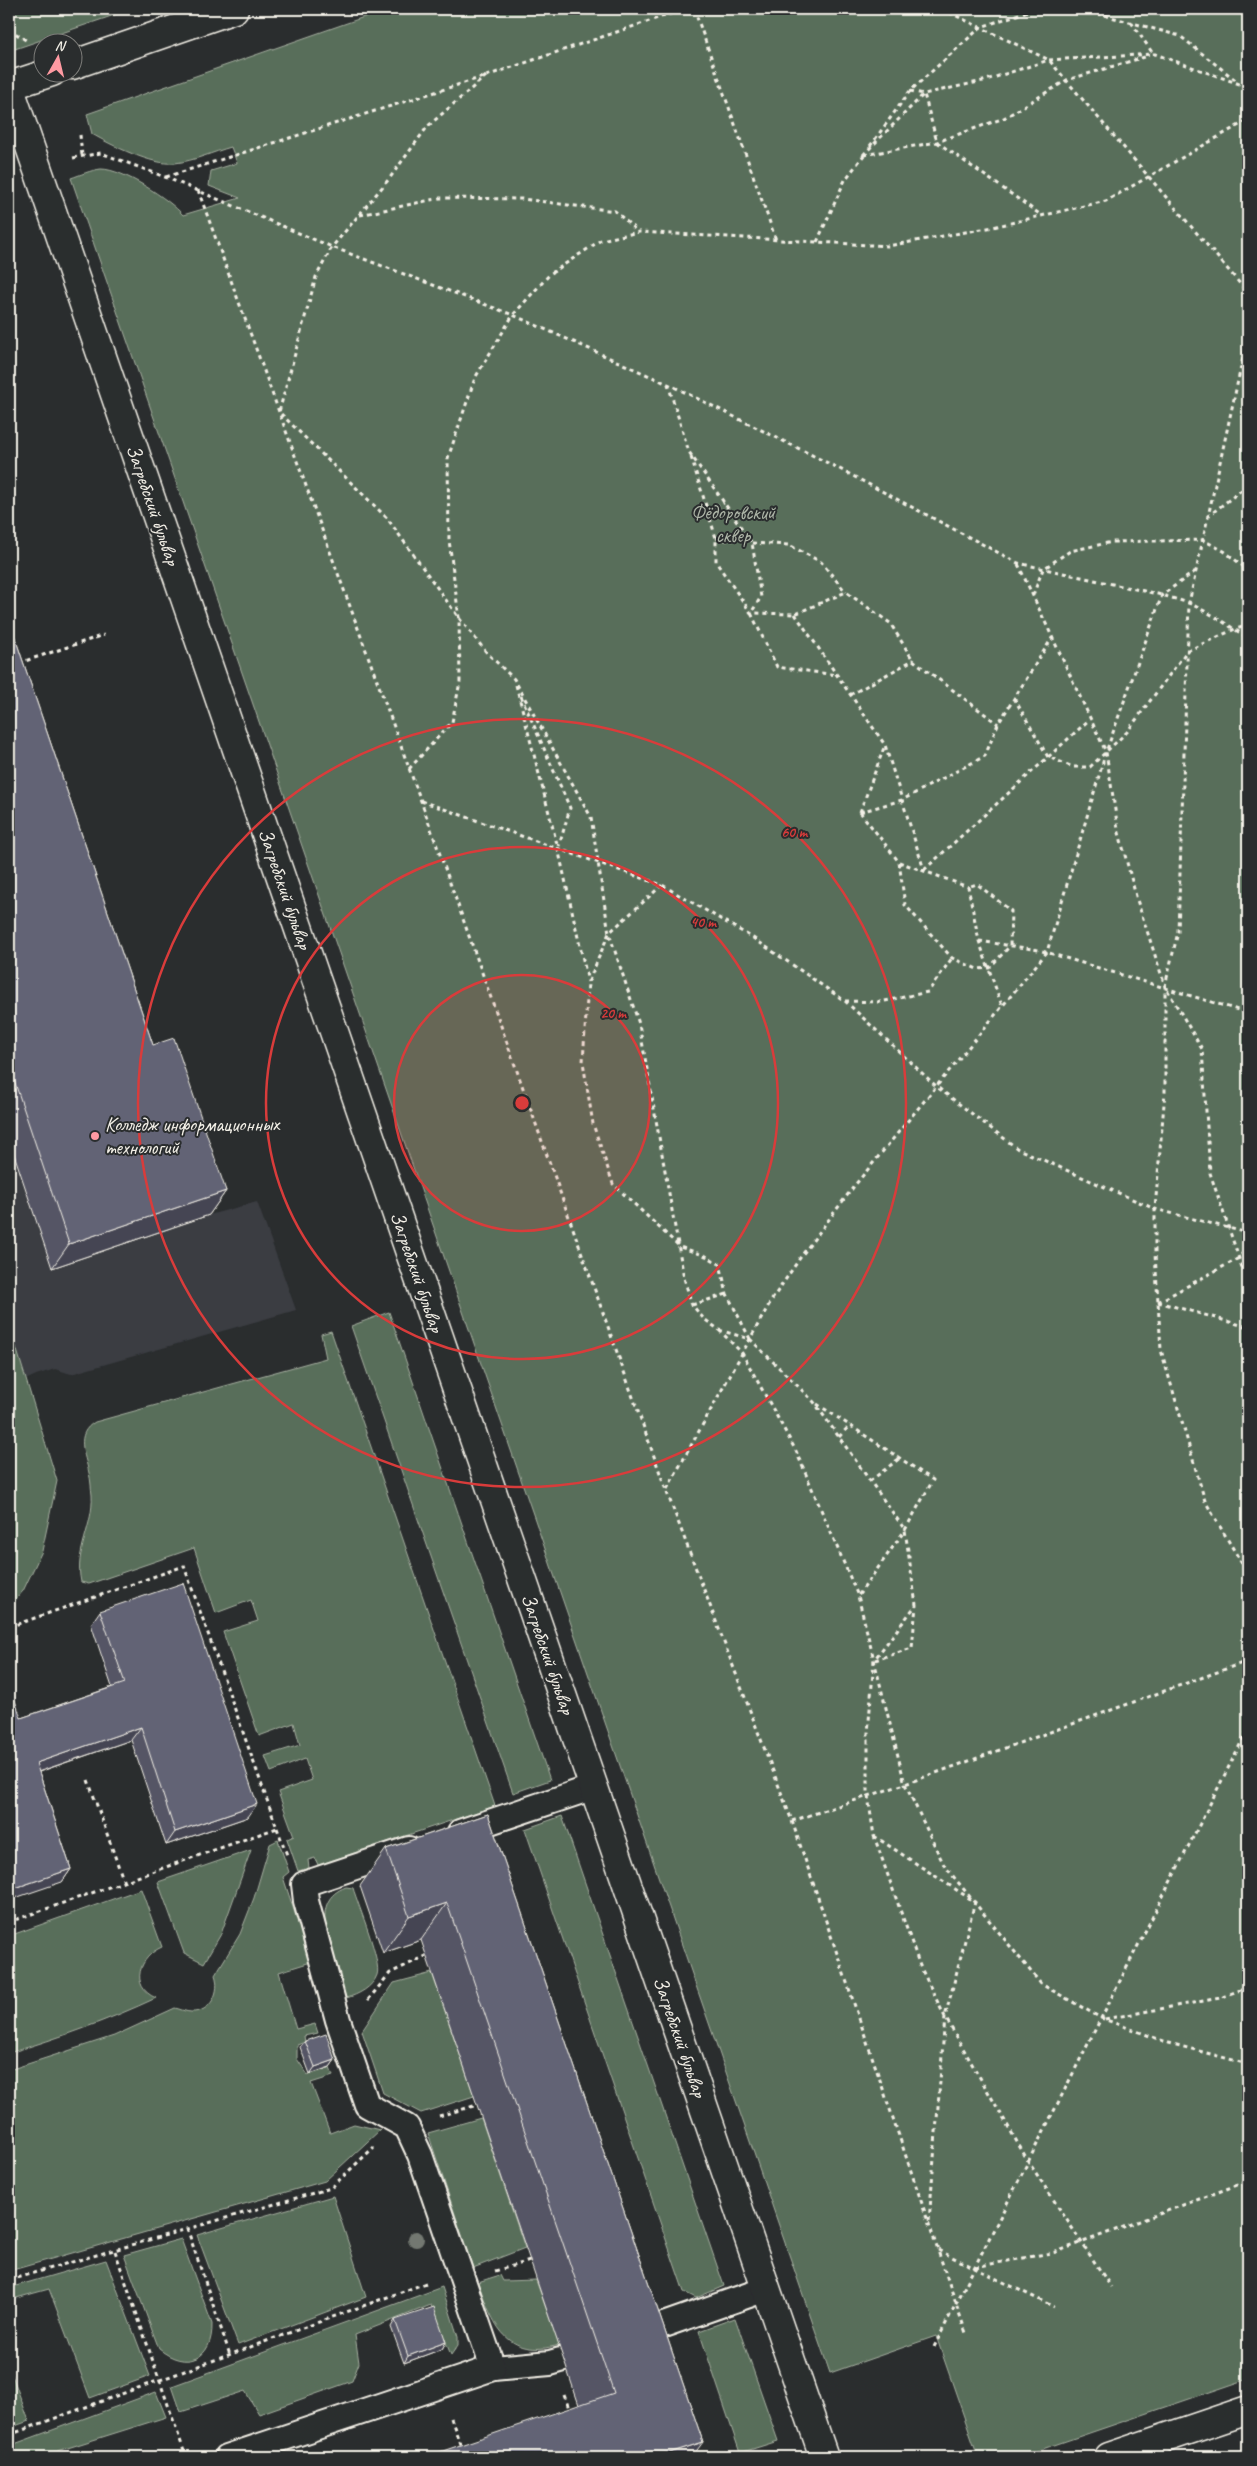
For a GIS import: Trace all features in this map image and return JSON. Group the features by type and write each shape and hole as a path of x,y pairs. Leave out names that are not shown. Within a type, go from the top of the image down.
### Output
{"street":[{"path":"82,62 234,9"},
{"path":"9,86 32,79"},
{"name":"Загребский бульвар","path":"9,86 824,2457"},
{"path":"1109,2457 1248,2410"}],"lane":[{"path":"493,2368 420,2155 406,2126 367,2105 338,2020 306,1900 304,1884 594,1787"},
{"path":"628,2337 766,2289"},
{"path":"227,2457 493,2368 550,2363 564,2359"}],"path":[{"path":"166,177 486,76 685,9"},
{"path":"694,9 776,240"},
{"path":"942,9 1049,60 1248,293"},
{"path":"817,242 845,180 910,91 980,27 1034,9"},
{"path":"1082,9 1180,36 1241,85"},
{"path":"1131,22 1155,54"},
{"path":"9,29 28,41"},
{"path":"910,91 924,94 983,81 1049,60 1155,54 1248,87"},
{"path":"863,155 937,142 1004,118 1067,80 1155,54"},
{"path":"279,412 316,277 332,246 359,215 428,126 486,76"},
{"path":"924,94 937,142 1041,216"},
{"path":"863,155 924,94"},
{"path":"409,769 452,722 460,682 459,618 449,540 448,458 475,378 513,315 550,274 601,240 639,232 888,246 993,227 1106,201 1209,144 1248,120"},
{"path":"80,136 82,156 101,153 166,177 332,246 513,315 668,384 834,466 1018,564 1162,595 1189,603 1214,616 1248,638"},
{"path":"198,190 409,769 666,1490 792,1821 967,2336"},
{"path":"359,215 440,198 522,199 615,211 639,232"},
{"path":"1248,334 1189,603 1178,932 1165,986 1165,1092 1155,1209 1154,1254 1161,1350 1205,1501 1248,1574"},
{"path":"668,384 716,538 716,562 751,612 777,667 836,675"},
{"path":"279,412 387,518 459,618 514,679 591,817 609,933 639,1024 684,1278 692,1305 704,1319 718,1329 742,1354 796,1450 858,1596 906,1784 944,1865 1041,1984 1102,2019 1169,2043 1248,2064"},
{"path":"689,452 743,533 752,543 761,597 751,612"},
{"path":"1207,517 1248,485"},
{"path":"708,510 724,503"},
{"path":"716,538 731,541 743,533"},
{"path":"1033,596 1043,569 1070,551 1112,542 1203,540 1224,551 1243,566 1248,574"},
{"path":"752,543 789,545 821,562 846,592 890,623 913,660 998,724"},
{"path":"1018,564 1106,752 1118,829 1137,900 1165,986 1202,1049 1210,1173 1248,1285"},
{"path":"666,1490 771,1301 802,1255 856,1185 1047,952 1106,752 1162,595 1197,570"},
{"path":"751,612 795,614 846,592"},
{"path":"795,614 885,745 924,870"},
{"path":"1014,698 1048,757 1073,767 1090,767 1127,732 1187,651 1235,629 1248,626"},
{"path":"17,664 104,635"},
{"path":"860,812 902,800 985,756 998,724 1052,638"},
{"path":"850,695 913,660"},
{"path":"514,679 558,848 588,983 583,1062 593,1124 613,1184 680,1248 706,1256 720,1264 727,1294 750,1340 814,1402 905,1530 916,1605 912,1648 874,1660"},
{"path":"514,679 570,808 558,848"},
{"path":"924,870 1090,718"},
{"path":"860,812 885,745"},
{"path":"420,801 662,885 753,938 845,1001 937,1087 1018,1149 1155,1209 1248,1233"},
{"path":"860,812 899,862 905,905 952,958 977,968 989,968 1010,946 1012,911 977,884 968,886 899,862"},
{"path":"588,983 609,933 662,885"},
{"path":"968,886 979,942 1002,1007"},
{"path":"979,942 1047,952 1165,986 1248,1013"},
{"path":"845,1001 880,1002 928,992 952,958"},
{"path":"1158,1302 1239,1258 1248,1246"},
{"path":"692,1305 727,1294"},
{"path":"1158,1302 1248,1327"},
{"path":"718,1329 750,1340"},
{"path":"814,1402 933,1480 905,1530 858,1596"},
{"path":"839,1437 850,1425"},
{"path":"870,1481 900,1458"},
{"path":"9,1627 184,1566 277,1828 9,1922"},
{"path":"916,1605 874,1660 868,1733 868,1796 874,1836 920,1966 945,2017 1028,2160 1083,2242 1110,2287"},
{"path":"792,1821 906,1784 1248,1661"},
{"path":"934,2347 1248,1729"},
{"path":"88,1780 124,1882"},
{"path":"874,1836 974,1902"},
{"path":"929,2225 945,2017 974,1902"},
{"path":"338,2020 360,2010 390,1973 426,1956"},
{"path":"1102,2019 1220,1998 1248,1988"},
{"path":"9,2280 331,2188 381,2141"},
{"path":"974,2267 1056,2252 1248,2181"},
{"path":"187,2228 230,2355"},
{"path":"937,2249 1054,2307"},
{"path":"115,2251 186,2457"},
{"path":"9,2435 160,2382 430,2282"},
{"path":"449,2411 461,2448"}],"shaded area":[{"name":"Колледж информационных технологий","path":"9,694 209,1215 257,1202 296,1310 71,1374 55,1369 19,1383 9,1515"}],"green space":[{"path":"9,9 132,9 65,32 32,32 32,43 9,51"},
{"name":"Фёдоровский сквер","path":"387,9 1248,9 1248,2379 1019,2457 978,2457 936,2336 830,2373 71,178 89,171 110,170 133,179 157,193 183,215 240,198 209,186 211,171 237,163 231,147 182,162 166,163 155,161 121,149 92,134 87,114"},
{"path":"389,1312 550,1780 513,1793 351,1326"},
{"path":"9,1324 57,1481 42,1551 23,1591 9,1607"},
{"path":"331,1331 495,1806 318,1865 315,1858 308,1860 309,1868 298,1871 287,1839 294,1836 278,1792 312,1780 305,1759 271,1772 265,1756 300,1745 294,1723 259,1736 223,1632 258,1621 251,1600 216,1613 194,1548 89,1584 81,1582 80,1560 92,1506 90,1476 84,1452 83,1438 85,1432 95,1422 326,1358 321,1334"},
{"path":"562,1816 724,2286 696,2298 684,2292 525,1829"},
{"path":"278,1840 289,1872 283,1877 311,1962 279,1972 296,2029 315,2024 318,2033 304,2036 305,2042 297,2045 297,2059 308,2075 330,2068 333,2076 311,2083 330,2133 354,2124 380,2130 325,2181 9,2271 9,2070 114,2036 175,2008 191,2012 204,2009 209,2005 217,1988 215,1975 240,1934 254,1898 270,1844"},
{"path":"251,1850 221,1934 204,1963 184,1953 158,1882"},
{"path":"346,1887 353,1888 373,1946 378,1968 377,1975 369,1987 360,1993 346,1998 325,1925 325,1913 328,1902 334,1894"},
{"path":"141,1889 162,1947 154,1951 143,1964 140,1971 140,1979 147,1993 156,1998 84,2028 9,2053 9,1936"},
{"path":"432,1973 474,2096 421,2113 383,2093 362,2031 394,1983"},
{"path":"481,2118 525,2248 473,2268 428,2133"},
{"path":"333,2196 366,2297 238,2345 197,2235"},
{"path":"181,2239 212,2324 208,2346 203,2354 188,2360 169,2356 159,2349 124,2255"},
{"path":"106,2260 150,2376 90,2398 49,2289 9,2300 9,2288"},
{"path":"500,2275 503,2281 536,2280 559,2345 541,2348 526,2347 514,2343 504,2335 490,2312 478,2282"},
{"path":"442,2287 458,2337 458,2345 451,2355 431,2305 355,2335 359,2363 352,2381 259,2414 245,2391 181,2412 172,2386"},
{"path":"735,2318 778,2441 740,2453 699,2331"},
{"path":"9,2367 29,2421 9,2428"},
{"path":"156,2392 166,2417 39,2457 9,2457 9,2446"}],"building":[{"path":"9,620 153,1045 174,1038 226,1191 69,1244 9,1065"},
{"path":"183,1583 257,1804 175,1832 141,1727 36,1763 71,1869 9,1890 9,1683 21,1718 125,1683 100,1611"},
{"path":"488,1814 703,2442 657,2457 425,2457 614,2393 447,1903 409,1916 386,1849"},
{"path":"326,2034 335,2060 315,2067 305,2041"},
{"path":"434,2307 446,2342 408,2356 395,2320"}],"place":[{"name":"Колледж информационных технологий","path":"95,1136"}]}
